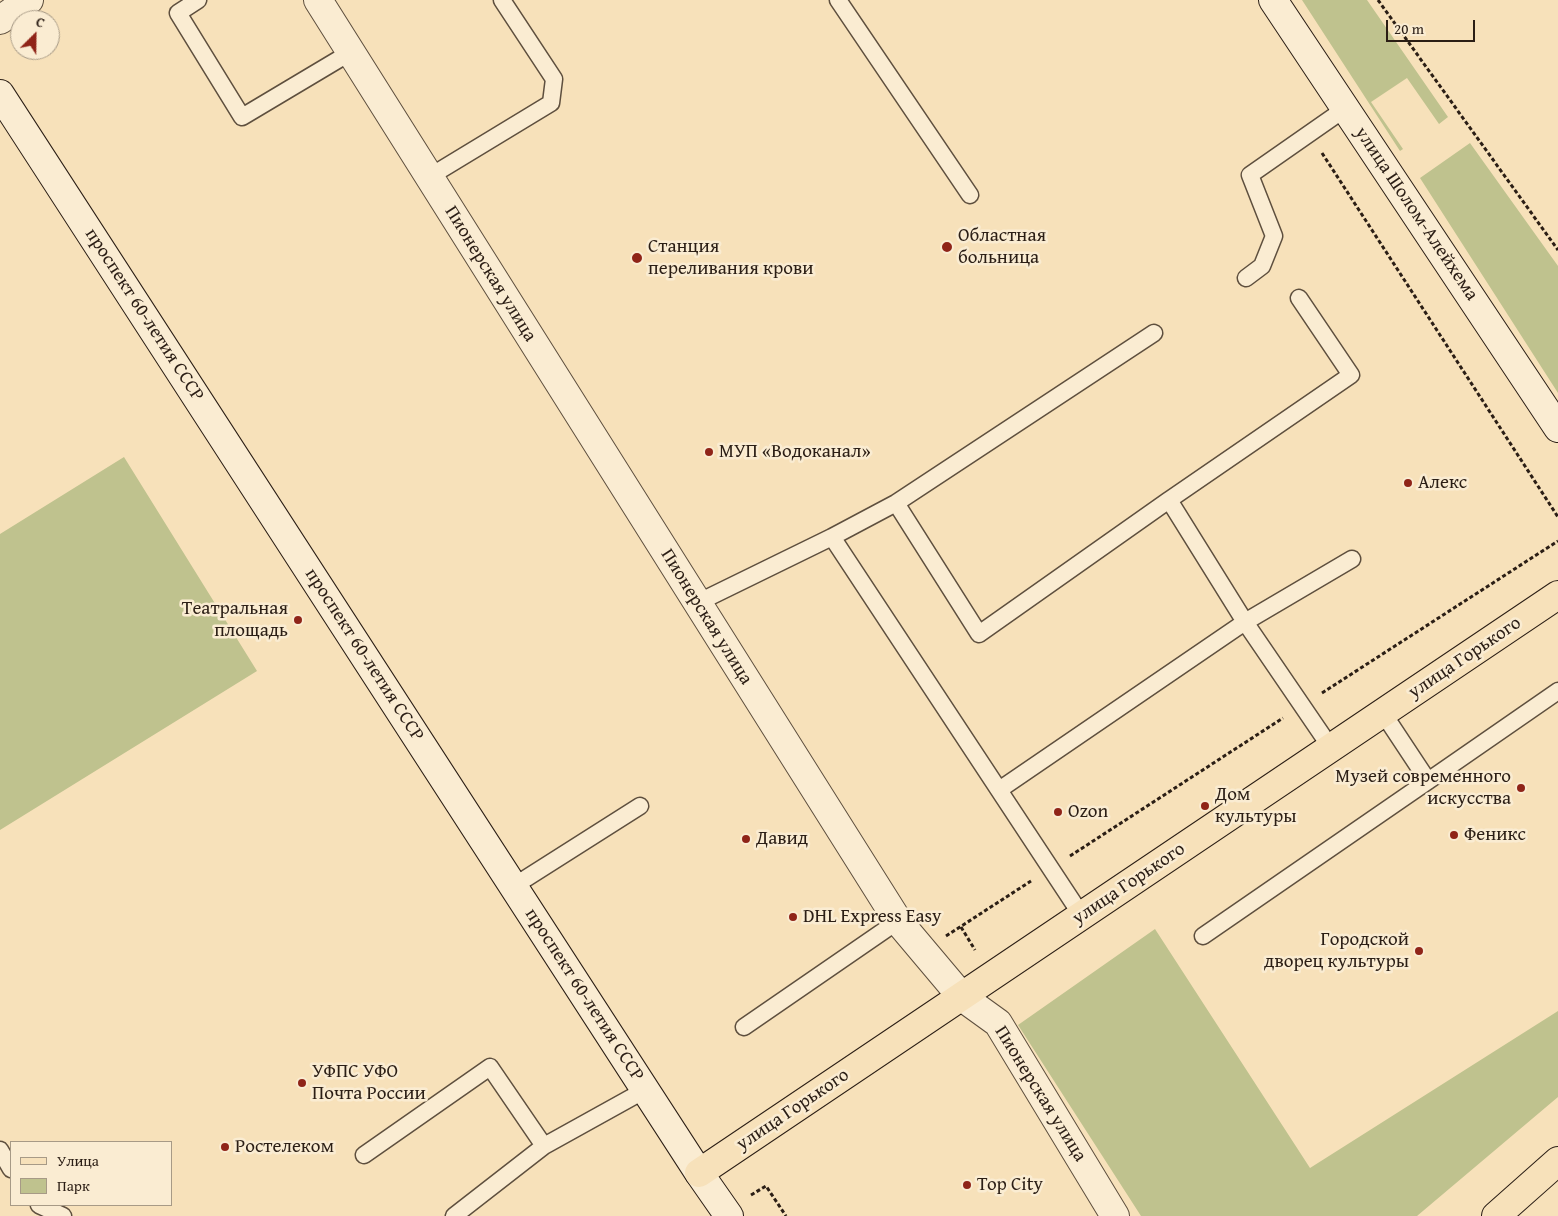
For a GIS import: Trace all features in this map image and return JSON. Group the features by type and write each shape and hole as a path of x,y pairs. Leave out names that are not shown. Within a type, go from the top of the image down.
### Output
{"main road":[{"path":"0,20 30,0"},
{"name":"улица Шолом-Алейхема","path":"1273,0 1558,428"},
{"name":"Пионерская улица","path":"325,2 350,52 898,921 962,997 998,1023 1115,1216"},
{"name":"проспект 60-летия СССР","path":"0,94 645,1090 729,1216"},
{"name":"улица Горького","path":"699,1173 1558,595"},
{"path":"1496,1216 1558,1161"}],"lane":[{"path":"198,0 178,13 242,116 350,52"},
{"path":"430,178 551,103 554,79 502,0"},
{"path":"838,0 970,195"},
{"path":"1246,278 1262,266 1274,236 1250,175 1346,108"},
{"path":"896,503 979,634 1351,375 1299,298"},
{"path":"697,603 832,537 896,503 1154,334"},
{"path":"1169,500 1245,622 1331,748"},
{"path":"832,537 1082,916"},
{"path":"999,790 1245,622 1352,559"},
{"path":"1203,936 1558,691"},
{"path":"1383,713 1428,781"},
{"path":"514,886 640,806"},
{"path":"744,1027 898,921"},
{"path":"364,1155 490,1067 544,1146"},
{"path":"454,1216 544,1146 645,1090"},
{"path":"0,1150 10,1166"},
{"path":"41,1206 64,1216"}],"path":[{"path":"1378,0 1558,250"},
{"path":"1309,134 1558,517"},
{"path":"929,958 946,936 1558,541"},
{"path":"960,927 975,950"},
{"path":"751,1195 766,1186 786,1216"}],"green space":[{"path":"1302,0 1367,0 1448,117 1439,124 1407,78 1371,102 1403,149 1400,151"},
{"path":"1470,143 1558,266 1558,393 1420,178"},
{"path":"124,457 257,671 0,830 0,534"},
{"path":"1155,929 1310,1168 1558,1011 1558,1097 1417,1216 1141,1216 1018,1025"}],"place":[{"name":"Областная больница","path":"947,247"},
{"name":"Станция переливания крови","path":"637,258"},
{"name":"МУП «Водоканал»","path":"709,452"},
{"name":"Алекс","path":"1408,483"},
{"name":"Театральная площадь","path":"298,620"},
{"name":"Музей современного искусства","path":"1521,788"},
{"name":"Дом культуры","path":"1205,806"},
{"name":"Ozon","path":"1058,812"},
{"name":"Феникс","path":"1454,835"},
{"name":"Давид","path":"746,839"},
{"name":"DHL Express Easy","path":"793,917"},
{"name":"Городской дворец культуры","path":"1419,951"},
{"name":"УФПС УФО Почта России","path":"302,1083"},
{"name":"Ростелеком","path":"225,1147"},
{"name":"Top City","path":"967,1185"}]}
